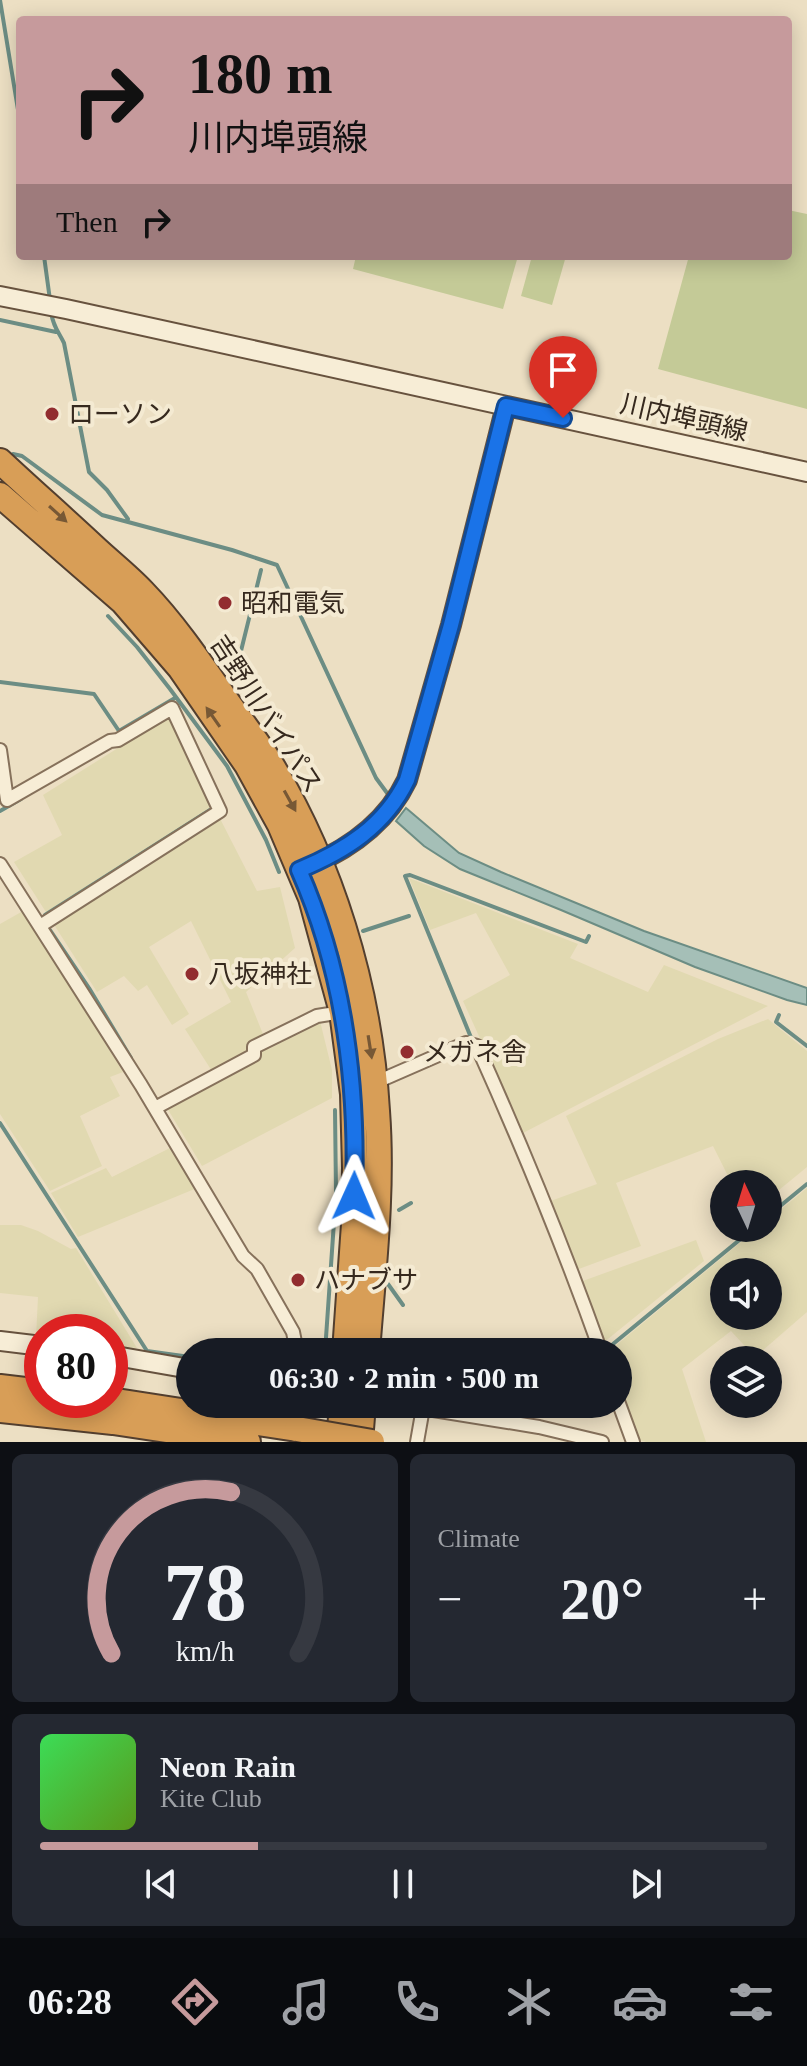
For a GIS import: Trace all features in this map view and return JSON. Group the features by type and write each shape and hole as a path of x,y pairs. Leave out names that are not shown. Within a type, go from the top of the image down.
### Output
{"highway":[{"name":"吉野川バイパス","path":"0,461 143,592 198,658 266,757 299,816 310,866 311,898 342,1012 353,1094 354,1224 346,1338"},
{"name":"吉野川バイパス","path":"0,495 123,602 180,668 247,765 280,825 339,912 355,970 370,1046 377,1110 379,1182 368,1338"},
{"path":"0,1387 24,1390"},
{"path":"128,1403 372,1442"},
{"path":"0,1410 113,1422 248,1442"},
{"path":"339,1442 341,1418"},
{"path":"360,1442 362,1418"}],"main road":[{"name":"川内埠頭線","path":"0,296 807,472"},
{"path":"310,866 357,840 375,826 400,796 407,780 451,625 506,406"},
{"path":"0,1341 24,1344"},
{"path":"128,1358 176,1367"}],"street":[{"path":"0,750 7,800 172,708 220,811 40,926"},
{"path":"0,864 155,1108 243,1256 257,1269 294,1338"},
{"path":"155,1108 254,1055 254,1047 317,1016 342,1012"},
{"path":"353,1094 466,1043 477,1046 521,1143 596,1338"},
{"path":"417,1442 421,1418"},
{"path":"484,1418 602,1442"},
{"path":"624,1418 633,1442"}],"shaded area":[{"path":"169,716 257,891 280,887 295,948 246,992 269,1049 320,1021 332,1070 332,1098 202,1166 167,1108 217,1079 185,1029 231,1002 191,921 149,947 189,1014 172,1025 147,985 138,991 124,976 97,992 14,862 62,835 43,795"},
{"path":"409,878 578,944 570,958 648,992 664,965 768,1006 523,1133 463,1001 510,975 476,913 430,930"},
{"path":"23,911 123,1072 110,1077 120,1096 80,1116 102,1166 50,1191 0,1114 0,924"},
{"path":"768,1019 807,1051 807,1167 782,1188 782,1170 725,1170 713,1146 616,1183 641,1246 576,1270 548,1202 597,1184 566,1116 718,1039"},
{"path":"170,1148 197,1188 78,1237 51,1193 106,1168 112,1177"},
{"path":"807,1188 807,1312 768,1346 745,1346 731,1331 682,1369 706,1442 646,1442 637,1439 630,1418 632,1338 625,1338 710,1268 710,1330 782,1330 782,1258 722,1258 741,1242 782,1242 782,1209"},
{"path":"0,1225 21,1225 71,1249 76,1248 116,1314 37,1314 38,1297 0,1293"},
{"path":"696,1240 704,1261 609,1338 601,1338 580,1282"},
{"path":"128,1333 137,1348 128,1347"}],"green space":[{"path":"792,211 807,214 807,409 658,369 688,260 792,260"},
{"path":"355,260 517,260 503,309 353,269"},
{"path":"531,260 565,260 552,305 521,296"}],"water":[{"path":"406,808 459,853 644,931 807,988 807,1005 695,967 460,869 424,846 396,821"}],"waterway":[{"path":"0,0 16,98"},
{"path":"45,260 50,300"},
{"path":"51,312 64,343 89,472 128,519"},
{"path":"0,320 56,332"},
{"path":"13,454 22,456 102,515 277,565 376,778 390,797"},
{"path":"228,666 239,659 261,570"},
{"path":"108,616 137,647 227,766 266,840 279,872"},
{"path":"0,682 94,694 119,731 175,698"},
{"path":"0,811 21,799"},
{"path":"45,915 210,810"},
{"path":"472,1040 405,876 410,875 586,942 589,936"},
{"path":"363,931 409,916"},
{"path":"50,930 131,1058"},
{"path":"779,1015 776,1022 807,1046"},
{"path":"326,1338 336,1193 335,1110"},
{"path":"0,1123 147,1351 176,1355"},
{"path":"782,1205 807,1184"},
{"path":"399,1210 411,1203"},
{"path":"620,1338 737,1242"},
{"path":"388,1284 403,1305"}],"place":[{"name":"ローソン","path":"52,414"},
{"name":"昭和電気","path":"225,603"},
{"name":"八坂神社","path":"192,974"},
{"name":"メガネ舎","path":"407,1052"},
{"name":"ハナブサ","path":"298,1280"}],"route":[{"path":"354,1196 353,1094 342,1012 311,898 299,870 357,840 375,826 400,796 418,747 506,406 563,418"}]}
